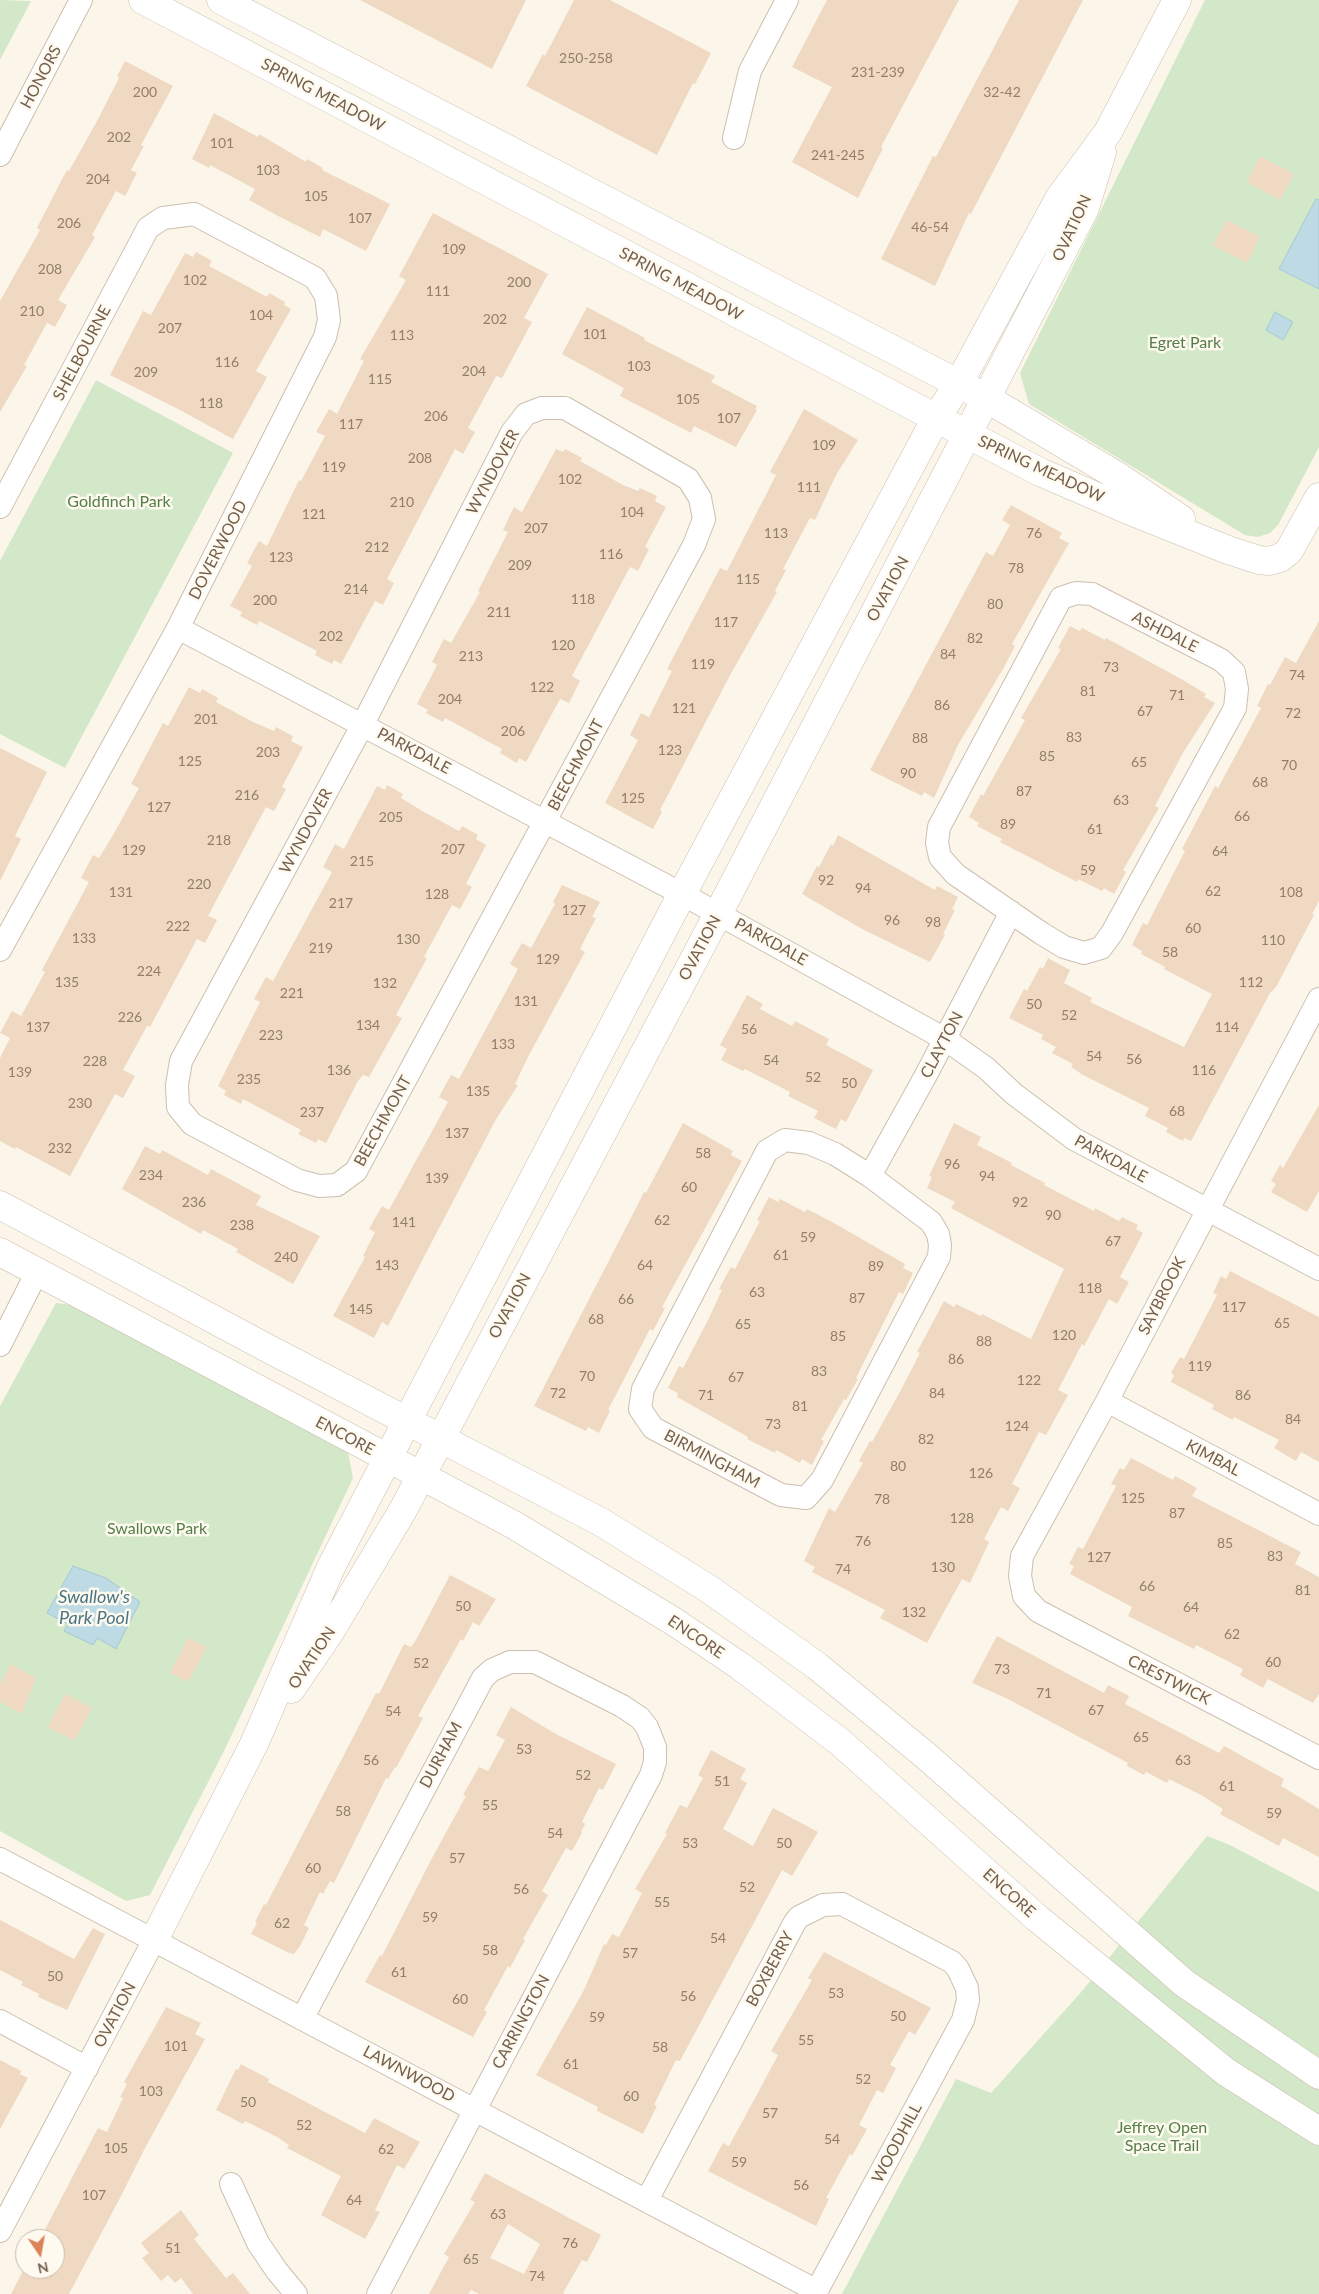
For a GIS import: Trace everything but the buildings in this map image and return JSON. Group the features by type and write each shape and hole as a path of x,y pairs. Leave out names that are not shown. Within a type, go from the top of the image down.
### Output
{"street":[{"name":"HONORS","path":"0,155 81,0"},
{"name":"SPRING MEADOW","path":"143,0 1040,472 1228,550 1259,560 1280,558 1298,537 1319,497"},
{"name":"SPRING MEADOW","path":"221,0 986,398 1119,477 1228,550"},
{"path":"734,138 750,71 787,0"},
{"name":"OVATION","path":"0,2231 154,1940 254,1744 331,1567 682,894 936,418 958,385 1060,197 1108,132 1177,0"},
{"name":"OVATION","path":"254,1744 330,1632 403,1510 718,914 1084,208 1108,132"},
{"name":"SHELBOURNE","path":"0,507 148,228 163,218 177,214"},
{"name":"DOVERWOOD","path":"0,950 178,628 325,337 328,320 326,296 315,278 194,214 177,214"},
{"name":"BEECHMONT","path":"319,1186 337,1185 356,1171 694,545 704,519 700,498 688,479 565,408 542,408 526,414"},
{"name":"WYNDOVER","path":"319,1186 297,1180 192,1124 178,1107 177,1085 182,1061 363,724 512,432 526,414"},
{"name":"ASHDALE","path":"1076,593 1092,594 1221,660 1234,672 1237,689 1235,708 1112,933 1101,948 1084,953 1064,946 1011,912 954,874 940,857 938,844 939,827 1061,598 1076,593"},
{"name":"PARKDALE","path":"178,628 682,894 945,1039 986,1068 1014,1094 1074,1139 1319,1269"},
{"name":"CLAYTON","path":"870,1176 945,1039 1011,912"},
{"name":"SAYBROOK","path":"1024,1596 1020,1576 1022,1556 1107,1401 1206,1210 1314,1023 1319,999"},
{"name":"BIRMINGHAM","path":"785,1140 809,1142 835,1154 870,1176 931,1222 938,1234 939,1257 822,1480 806,1498 781,1495 653,1428 640,1409 643,1388 767,1152 785,1140"},
{"path":"0,1204 601,1522 709,1589 816,1666 925,1755 1184,1983 1319,2075"},
{"name":"ENCORE","path":"0,1252 514,1525 673,1621 740,1666 840,1742 1038,1918 1226,2072 1319,2131"},
{"path":"0,1345 37,1272"},
{"name":"KIMBAL","path":"1107,1401 1319,1514"},
{"name":"CRESTWICK","path":"1024,1596 1038,1611 1057,1622 1319,1758"},
{"name":"DURHAM","path":"302,2019 478,1685 492,1670 512,1662 535,1662 545,1666 622,1706 639,1717 648,1727 655,1747"},
{"name":"CARRINGTON","path":"378,2294 651,1775 655,1762 655,1747"},
{"name":"LAWNWOOD","path":"0,1859 648,2200 816,2293"},
{"name":"BOXBERRY","path":"648,2200 795,1922 810,1910 835,1903 852,1908 952,1962 958,1969 967,1988"},
{"name":"WOODHILL","path":"816,2293 963,2020 968,2000 967,1988"},
{"path":"0,2021 87,2068"},
{"path":"231,2184 258,2243 276,2271 296,2294"}],"green space":[{"path":"0,0 31,1 0,60"},
{"name":"Egret Park","path":"1205,0 1319,0 1319,447 1278,525 1270,533 1258,537 1245,535 1029,404 1020,373"},
{"name":"Goldfinch Park","path":"96,380 233,453 65,768 0,734 0,561"},
{"name":"Swallows Park","path":"56,1303 72,1305 348,1452 353,1478 224,1751 150,1895 126,1901 0,1831 0,1406"},
{"name":"Jeffrey Open Space Trail","path":"1207,1836 1230,1845 1319,1892 1319,2294 842,2294 956,2079 991,2093 1083,1990"}],"water":[{"path":"1316,199 1319,200 1319,289 1279,269"},
{"path":"1275,312 1293,322 1283,340 1266,330"},
{"name":"Swallow's Park Pool","path":"73,1566 106,1578 140,1602 116,1649 97,1638 93,1645 64,1631 68,1624 47,1613"}]}
